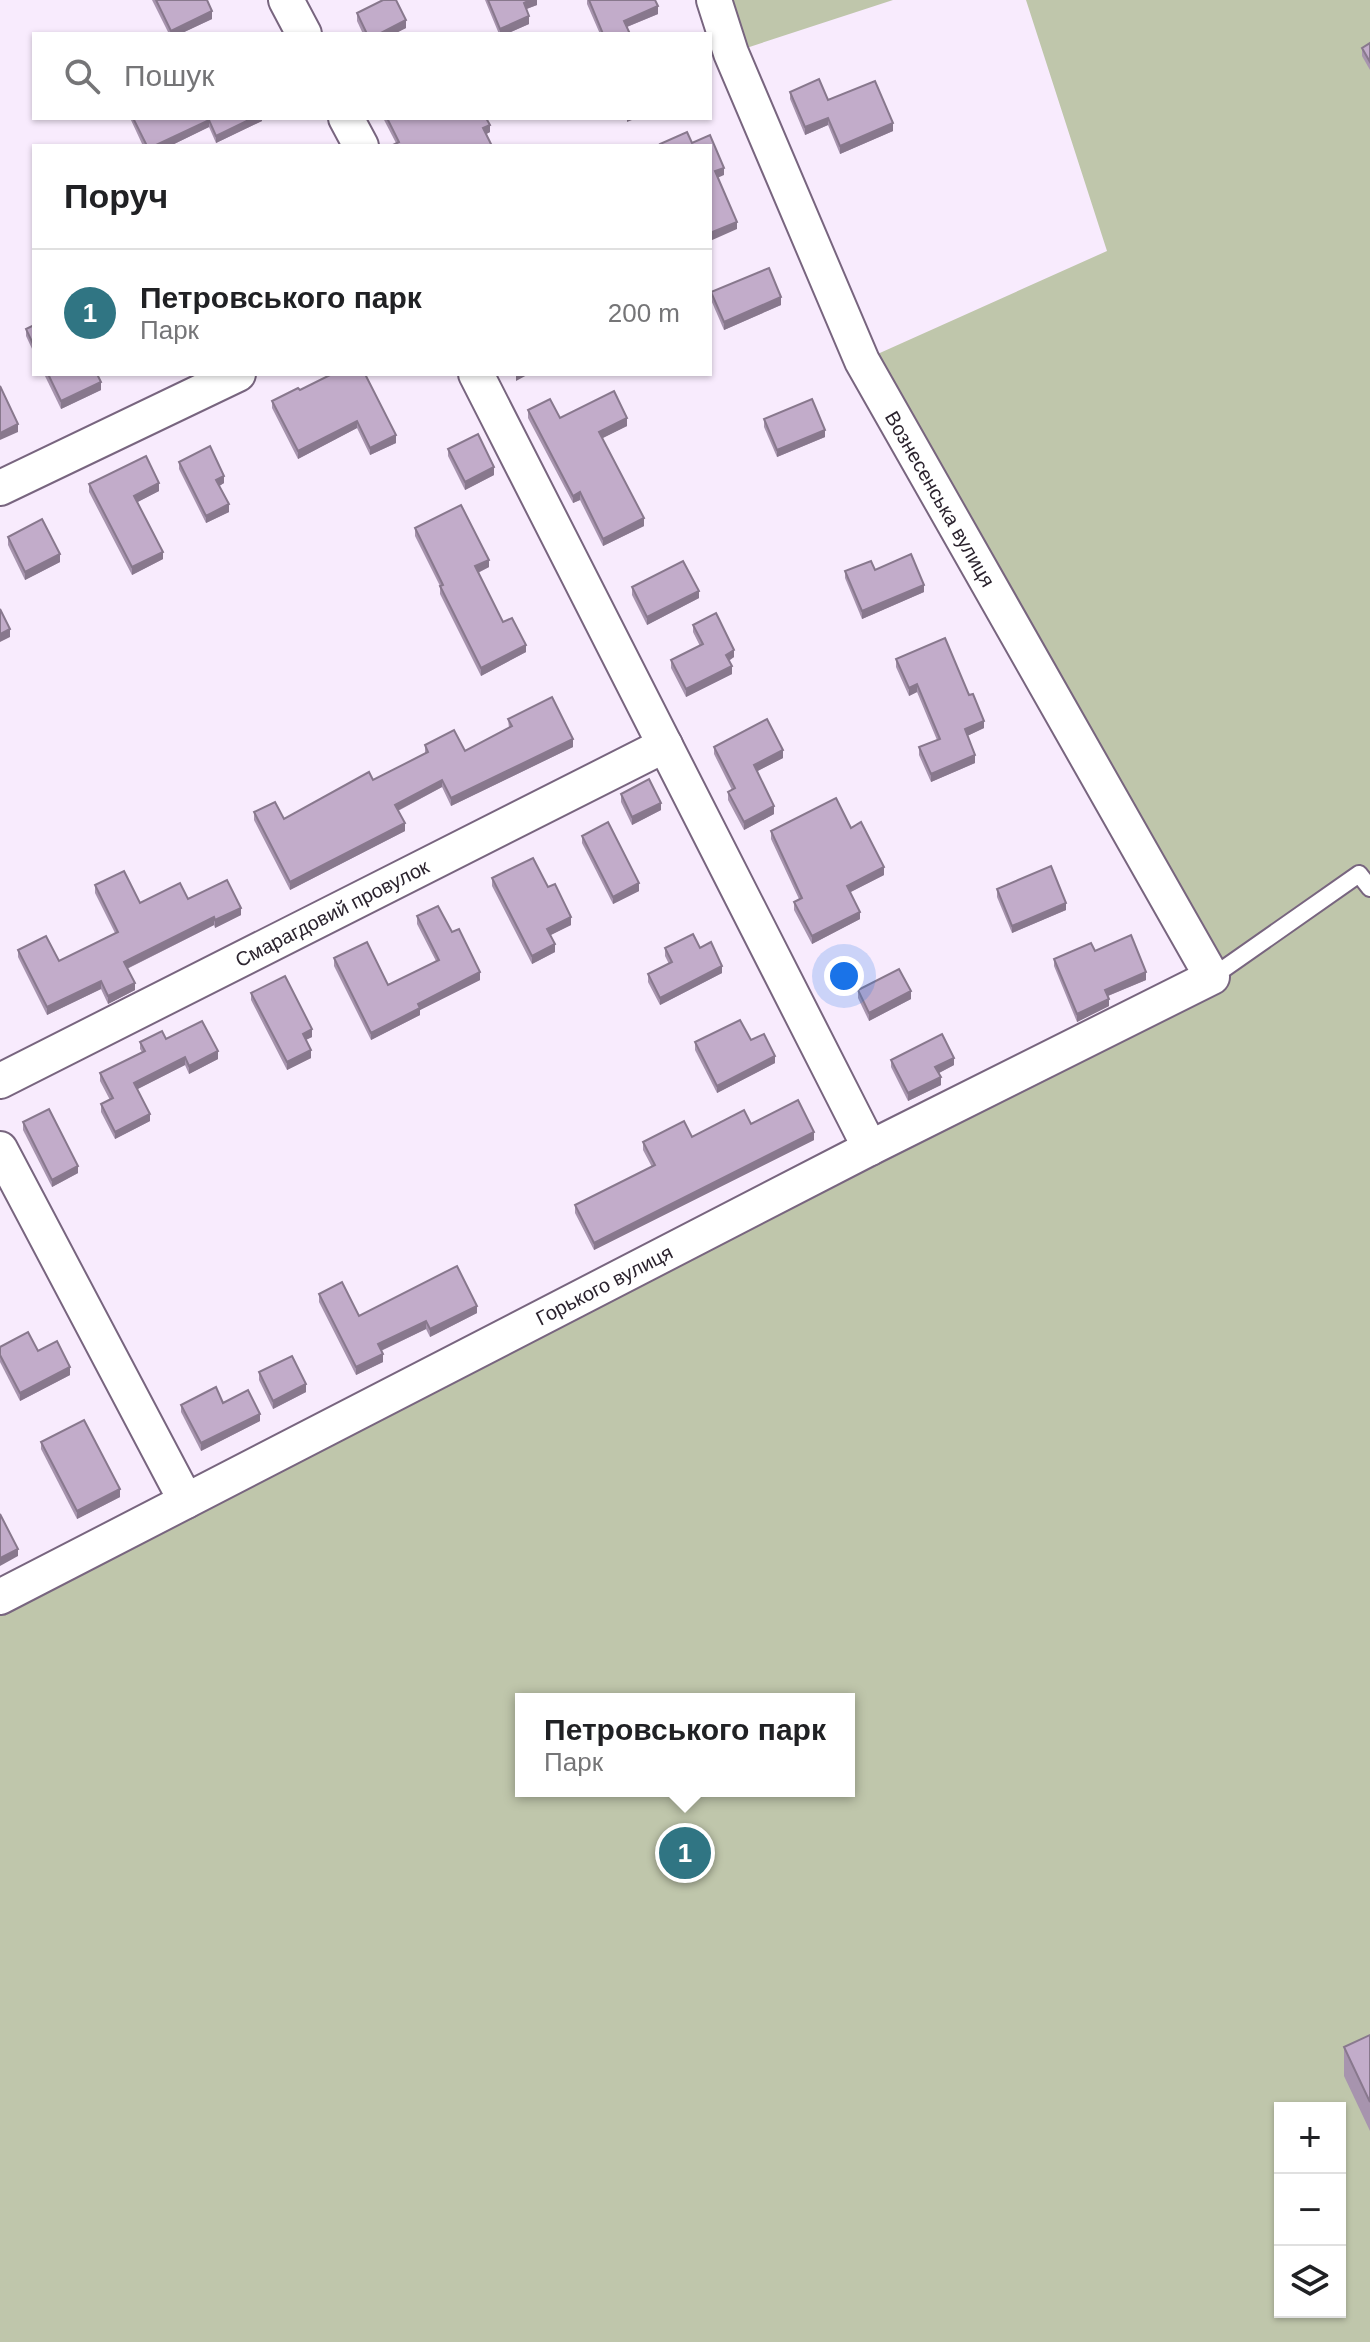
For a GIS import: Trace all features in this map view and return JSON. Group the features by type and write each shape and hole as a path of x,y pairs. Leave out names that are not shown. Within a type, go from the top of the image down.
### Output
{"street":[{"path":"286,0 303,32"},
{"name":"Вознесенська вулиця","path":"714,0 731,53 862,361 1212,977"},
{"path":"347,120 360,144"},
{"path":"0,488 234,376"},
{"path":"477,376 870,1148"},
{"name":"Смарагдовий провулок","path":"0,1081 665,745"},
{"name":"Горького вулиця","path":"0,1597 870,1148 1212,977"},
{"path":"0,1149 186,1501"}],"lane":[{"path":"1212,977 1359,874 1370,888"}],"green space":[{"path":"714,0 893,0 731,53"},
{"path":"1026,0 1370,0 1370,2342 0,2342 0,1597 1211,977 862,361 1107,251"}],"building":[{"path":"156,0 207,0 212,11 171,31"},
{"path":"383,0 396,0 406,20 383,32 366,32 357,13"},
{"path":"488,0 530,0 524,3 529,16 500,29"},
{"path":"589,0 655,0 658,6 624,21 629,32 602,32"},
{"path":"1370,43 1370,62 1362,48"},
{"path":"819,79 828,100 875,81 893,123 840,146 828,118 805,127 790,92"},
{"path":"134,120 209,120 158,144 146,144"},
{"path":"209,120 249,120 216,136"},
{"path":"388,120 487,120 490,125 483,128 491,144 395,144 399,142"},
{"path":"687,132 692,143 710,135 724,168 715,171 737,222 712,232 712,144 660,144"},
{"path":"769,268 781,297 724,322 712,292"},
{"path":"32,326 32,342 26,329"},
{"path":"49,376 98,376 101,382 61,401"},
{"path":"328,376 366,376 396,435 370,448 357,421 298,451 272,401 298,388 300,390"},
{"path":"0,386 18,424 0,433"},
{"path":"614,391 627,418 599,432 644,518 603,539 580,492 573,496 528,410 550,399 560,418"},
{"path":"812,399 825,430 777,450 764,419"},
{"path":"478,434 494,467 465,482 448,449"},
{"path":"210,446 224,476 216,480 229,504 206,516 179,462"},
{"path":"146,456 159,483 134,496 163,552 132,567 89,484"},
{"path":"461,505 489,560 475,566 503,622 512,618 526,645 481,668 415,528"},
{"path":"42,519 60,554 25,572 8,537"},
{"path":"911,554 924,585 862,611 845,571 871,561 875,570"},
{"path":"683,561 699,591 647,617 632,587"},
{"path":"0,609 10,629 0,634"},
{"path":"716,613 734,650 726,655 732,666 686,689 671,660 703,644 693,625"},
{"path":"945,638 969,695 973,694 984,721 965,729 975,755 931,774 919,747 940,739 917,684 909,688 896,659"},
{"path":"552,697 573,739 451,798 442,780 395,805 405,823 290,882 254,812 275,802 284,819 369,772 373,780 428,752 425,745 454,730 465,751 512,726 508,719"},
{"path":"767,719 783,750 754,765 774,806 744,822 728,792 735,788 714,747"},
{"path":"649,779 661,803 632,817 621,794"},
{"path":"836,798 851,828 861,822 884,867 847,886 860,912 812,936 794,902 802,898 771,831"},
{"path":"608,822 639,883 613,897 582,836"},
{"path":"533,858 548,887 555,884 571,917 547,929 555,944 532,956 492,878"},
{"path":"1051,866 1066,903 1012,926 997,889"},
{"path":"124,871 140,903 180,883 188,899 227,880 241,908 215,920 214,917 124,962 135,983 108,996 101,981 47,1007 18,950 46,936 59,961 118,932 95,885"},
{"path":"438,906 452,932 459,929 480,972 371,1033 334,958 367,942 388,985 439,960 417,916"},
{"path":"693,934 700,948 711,942 722,966 660,998 648,974 672,962 665,948"},
{"path":"1131,935 1146,972 1105,990 1109,999 1077,1014 1054,959 1091,943 1095,951"},
{"path":"899,969 911,991 869,1013 858,990"},
{"path":"285,976 312,1029 303,1034 311,1050 287,1062 251,993"},
{"path":"740,1020 751,1040 764,1034 775,1056 717,1086 695,1042"},
{"path":"202,1021 218,1051 189,1066 185,1057 134,1083 150,1114 115,1132 101,1104 113,1098 100,1073 145,1051 140,1042 162,1031 166,1039"},
{"path":"942,1034 954,1058 935,1067 941,1077 908,1093 891,1060"},
{"path":"798,1100 814,1132 594,1243 575,1205 655,1165 643,1142 684,1121 692,1137 744,1110 751,1124"},
{"path":"49,1109 78,1166 52,1180 23,1122"},
{"path":"457,1266 477,1306 430,1329 426,1321 378,1344 383,1354 356,1367 319,1294 342,1282 359,1316"},
{"path":"28,1332 38,1351 57,1341 70,1367 20,1393 0,1355 0,1347"},
{"path":"292,1356 306,1384 273,1401 259,1372"},
{"path":"216,1387 223,1403 248,1390 260,1414 201,1443 181,1405"},
{"path":"84,1420 120,1489 77,1511 41,1442"},
{"path":"0,1514 18,1549 0,1558"},
{"path":"1370,2035 1370,2102 1344,2047"}],"place":[{"name":"Петровського парк","path":"685,1853"}]}
